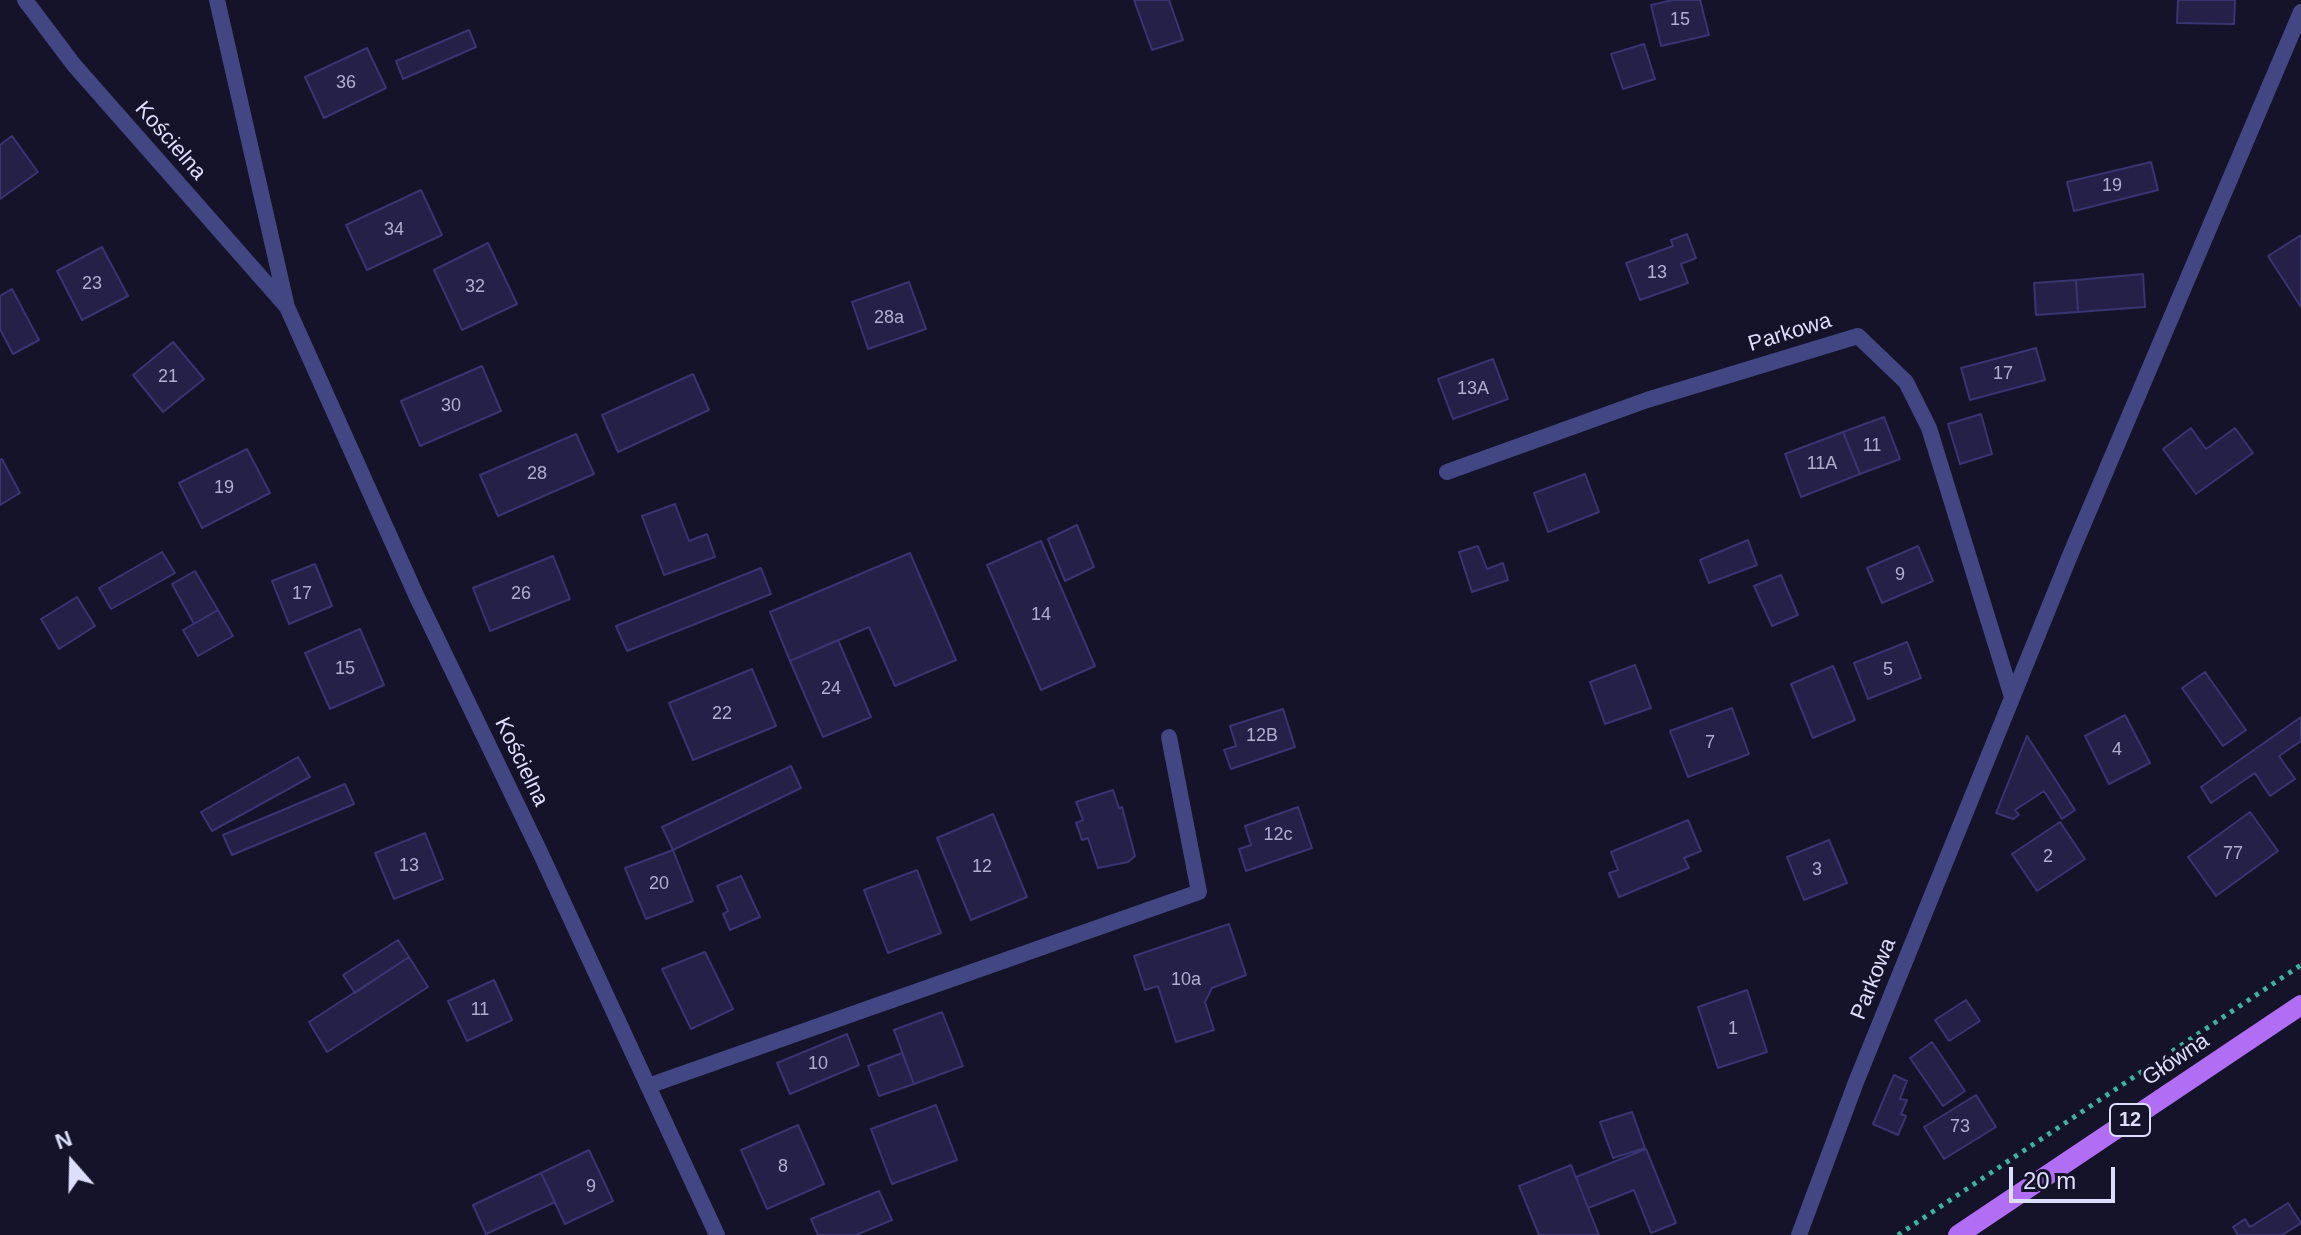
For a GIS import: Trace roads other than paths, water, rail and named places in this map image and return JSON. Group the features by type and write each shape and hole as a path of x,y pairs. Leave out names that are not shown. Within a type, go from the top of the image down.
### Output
{"main road":[{"name":"Główna","path":"1958,1235 2301,1005"}],"street":[{"name":"Kościelna","path":"25,0 74,65 287,307"},
{"name":"Kościelna","path":"217,0 287,307 416,595 717,1235"},
{"name":"Parkowa","path":"1799,1235 1856,1082 2012,697 2301,12"},
{"name":"Parkowa","path":"1447,472 1647,400 1858,336 1906,382 1929,428 2012,697"},
{"path":"648,1086 1199,892 1169,737"}]}
